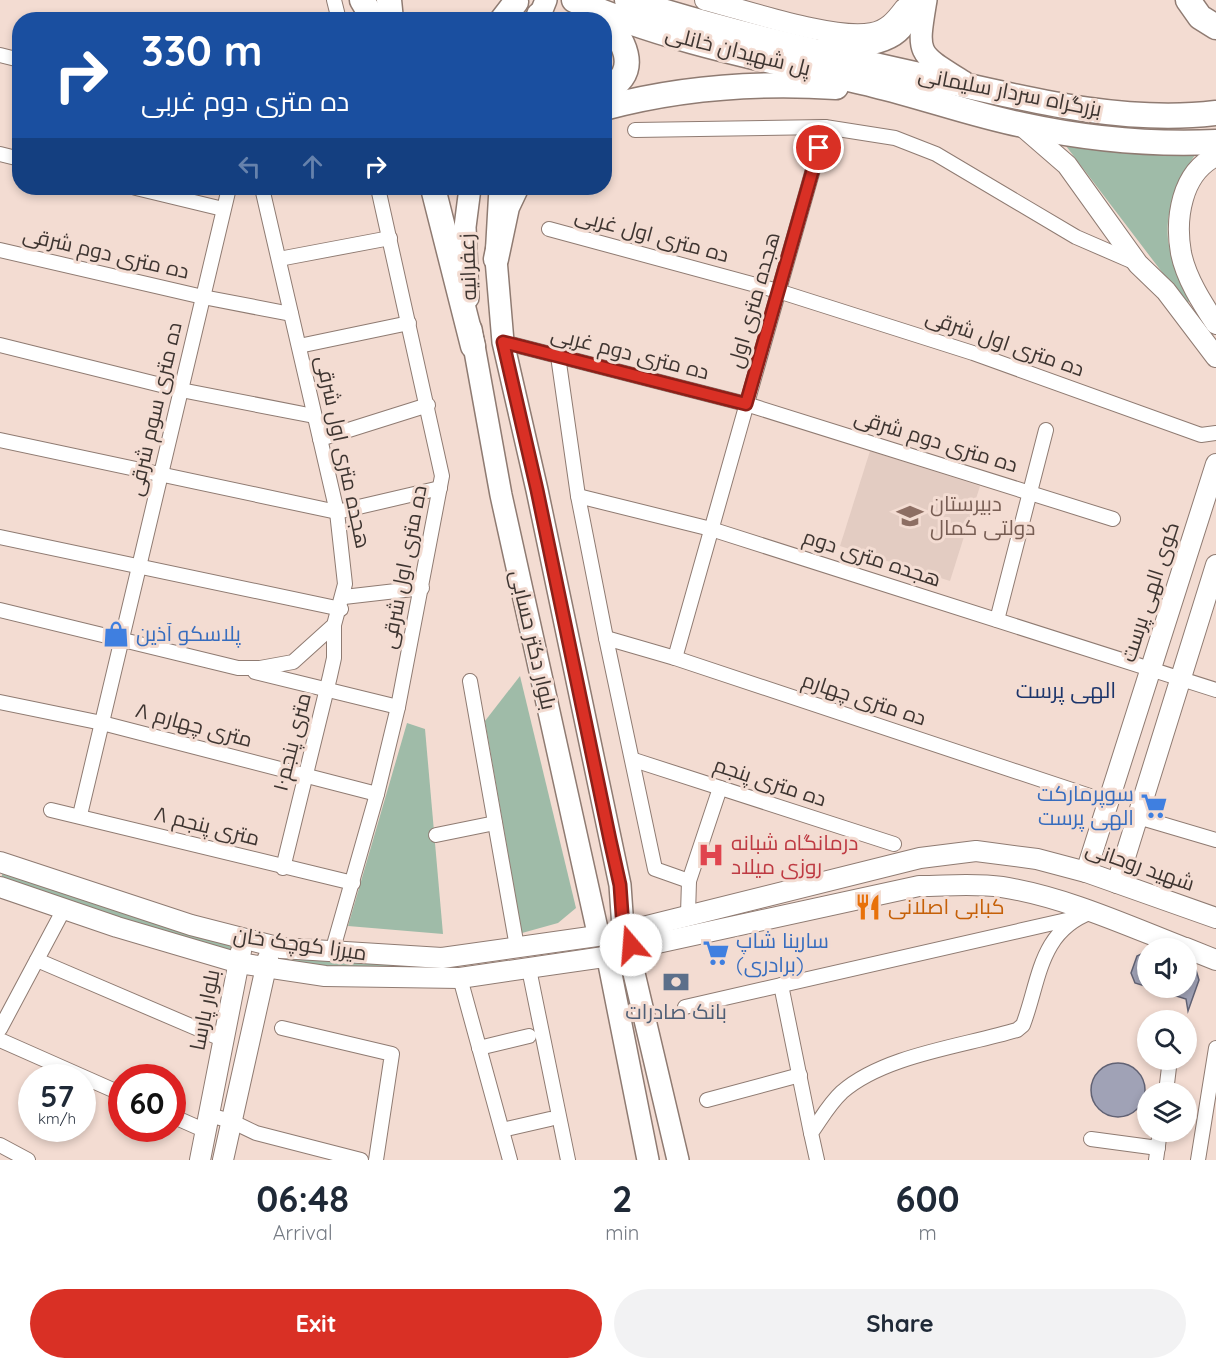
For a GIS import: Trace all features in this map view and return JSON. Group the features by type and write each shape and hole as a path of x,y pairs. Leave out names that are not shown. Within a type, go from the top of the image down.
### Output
{"highway":[{"name":"پل شهیدان خانلی","path":"574,0 601,12"},
{"name":"پل شهیدان خانلی","path":"627,0 674,15 806,49"},
{"path":"1188,0 1200,17 1216,27"},
{"name":"پل شهیدان خانلی","path":"612,16 669,34 905,92"},
{"path":"612,26 620,37 626,53 626,73 612,88"},
{"name":"بزرگراه سردار سلیمانی","path":"806,49 1058,105 1133,114 1216,113"},
{"path":"612,106 674,91 763,84 905,92"},
{"name":"بزرگراه سردار سلیمانی","path":"905,92 1021,125 1094,139 1162,145 1216,142"},
{"path":"435,195 473,346"},
{"path":"496,259 507,207 513,195"}],"main road":[{"path":"705,0 848,36 874,33 892,24 915,1"},
{"path":"806,49 850,48 882,40 901,30 915,1"},
{"path":"915,1 924,51 933,63 972,87"},
{"path":"1021,125 1067,165 1138,264 1166,291 1216,357"},
{"path":"1216,156 1192,176 1183,198 1179,227 1182,255 1193,286 1216,324"},
{"name":"زعفرانیه","path":"469,195 465,227 473,346"},
{"name":"زعفرانیه","path":"500,195 496,259 503,342"},
{"name":"بلوار دکتر حسابی","path":"503,342 540,501 617,874 627,940 678,1160"},
{"name":"بلوار دکتر حسابی","path":"473,346 501,495 598,935"},
{"name":"کوی الهی پرست","path":"1086,872 1216,464"},
{"path":"1117,883 1216,565"},
{"name":"شهید روحانی","path":"627,940 688,914 920,858 953,853 1002,853 1086,872 1216,918"},
{"name":"میرزا کوچک خان","path":"0,862 243,940 271,946 442,958 598,935"},
{"name":"میرزا کوچک خان","path":"0,886 64,909 239,963 325,976 452,978 606,958"},
{"path":"627,940 919,886 999,887 1027,892 1084,915 1155,938"},
{"path":"627,940 609,925 598,935 597,948 606,958 648,1160"},
{"name":"بلوار پارسا","path":"200,1160 243,940"},
{"path":"606,958 621,959 627,940"},
{"path":"223,1160 271,946"},
{"path":"1197,952 1216,960"},
{"path":"409,957 409,978"},
{"path":"442,958 452,978"}],"street":[{"path":"635,130 825,127 895,138 936,154 1076,237 1138,264"},
{"name":"هجده متری اول","path":"675,658 825,127"},
{"path":"165,195 224,209"},
{"name":"ده متری سوم شرقی","path":"80,815 227,195"},
{"name":"هجده متری اول شرقی","path":"0,610 238,668 260,668 293,662 334,625 342,603 346,568 337,512 263,195"},
{"name":"ده متری اول شرقی","path":"332,952 377,794 398,706 442,476 380,195"},
{"name":"ده متری اول غربی","path":"549,229 778,291"},
{"path":"279,259 390,238"},
{"name":"ده متری دوم شرقی","path":"0,250 203,297 291,314"},
{"name":"ده متری اول شرقی","path":"778,291 973,353 1201,435 1216,433"},
{"path":"299,346 409,323"},
{"name":"ده متری دوم غربی","path":"503,342 746,404"},
{"path":"0,345 181,390 314,416"},
{"path":"558,356 578,496 655,869 689,881"},
{"name":"ده متری دوم شرقی","path":"746,404 1113,519"},
{"path":"320,440 428,405"},
{"path":"997,620 1046,429"},
{"path":"0,440 337,512 440,488"},
{"name":"هجده متری دوم","path":"578,496 711,529 1216,690"},
{"path":"0,537 139,566 342,603 422,588"},
{"name":"۱۰متری پنجم","path":"283,867 334,658 334,625"},
{"name":"ده متری چهارم","path":"606,638 675,658 1108,802"},
{"path":"238,668 398,706"},
{"path":"470,681 517,947"},
{"name":"۸ متری چهارم","path":"0,702 102,723 377,794"},
{"name":"ده متری پنجم","path":"634,760 894,844"},
{"path":"688,914 689,881 720,788"},
{"name":"۸ متری پنجم","path":"51,810 80,815 353,883"},
{"path":"1138,816 1216,840"},
{"path":"436,835 495,823"},
{"path":"0,1029 64,909"},
{"path":"685,1007 1084,915"},
{"path":"811,1133 829,1106 843,1091 876,1071 1017,1030 1023,1025 1047,950 1066,924 1084,915"},
{"path":"38,960 224,1040"},
{"path":"529,969 568,1160"},
{"path":"452,978 479,1048 510,1160"},
{"path":"782,985 817,1160"},
{"path":"282,1028 392,1054 376,1160"},
{"path":"479,1048 529,1036"},
{"path":"0,1040 108,1088"},
{"path":"1198,1160 1210,1131 1216,1048"},
{"path":"707,1100 800,1075"},
{"path":"186,1119 207,1123 231,1121 256,1133 361,1160"},
{"path":"502,1130 550,1119"},
{"path":"1092,1139 1157,1154"},
{"path":"0,1145 28,1160"}],"shaded area":[{"name":"دبیرستان دولتی کمال","path":"870,451 980,486 950,581 840,546"}],"green space":[{"path":"1066,146 1195,155 1174,195 1168,228 1171,254 1191,297 1187,305"},
{"path":"520,676 576,908 558,923 522,933 485,721"},
{"path":"407,723 425,729 443,934 348,926"},
{"path":"4,869 238,939 236,958 0,881"},
{"path":"283,949 407,957 407,973 281,966"}],"building":[{"path":"1137,956 1137,984 1131,973"},
{"path":"1183,998 1193,998 1188,1010 1188,1010 1186,999"},
{"path":"1118,1063 1128,1065 1137,1071 1143,1082 1137,1082 1137,1109 1128,1115 1118,1117 1108,1115 1099,1109 1093,1100 1091,1090 1093,1080 1099,1071 1108,1065"}],"place":[{"name":"دبیرستان دولتی کمال","path":"910,516"},
{"name":"پلاسکو آذین","path":"116,634"},
{"name":"سوپرمارکت الهی پرست","path":"1154,806"},
{"name":"درمانگاه شبانه روزی میلاد","path":"711,855"},
{"name":"کبابی اصلانی","path":"868,907"},
{"name":"سارینا شاپ (برادری)","path":"716,953"},
{"name":"بانک صادرات","path":"676,982"}],"district":[{"name":"الهی پرست","path":"1066,690"}],"route":[{"path":"631,945 629,934 623,928 620,885 537,490 503,342 746,404 819,148"}]}
